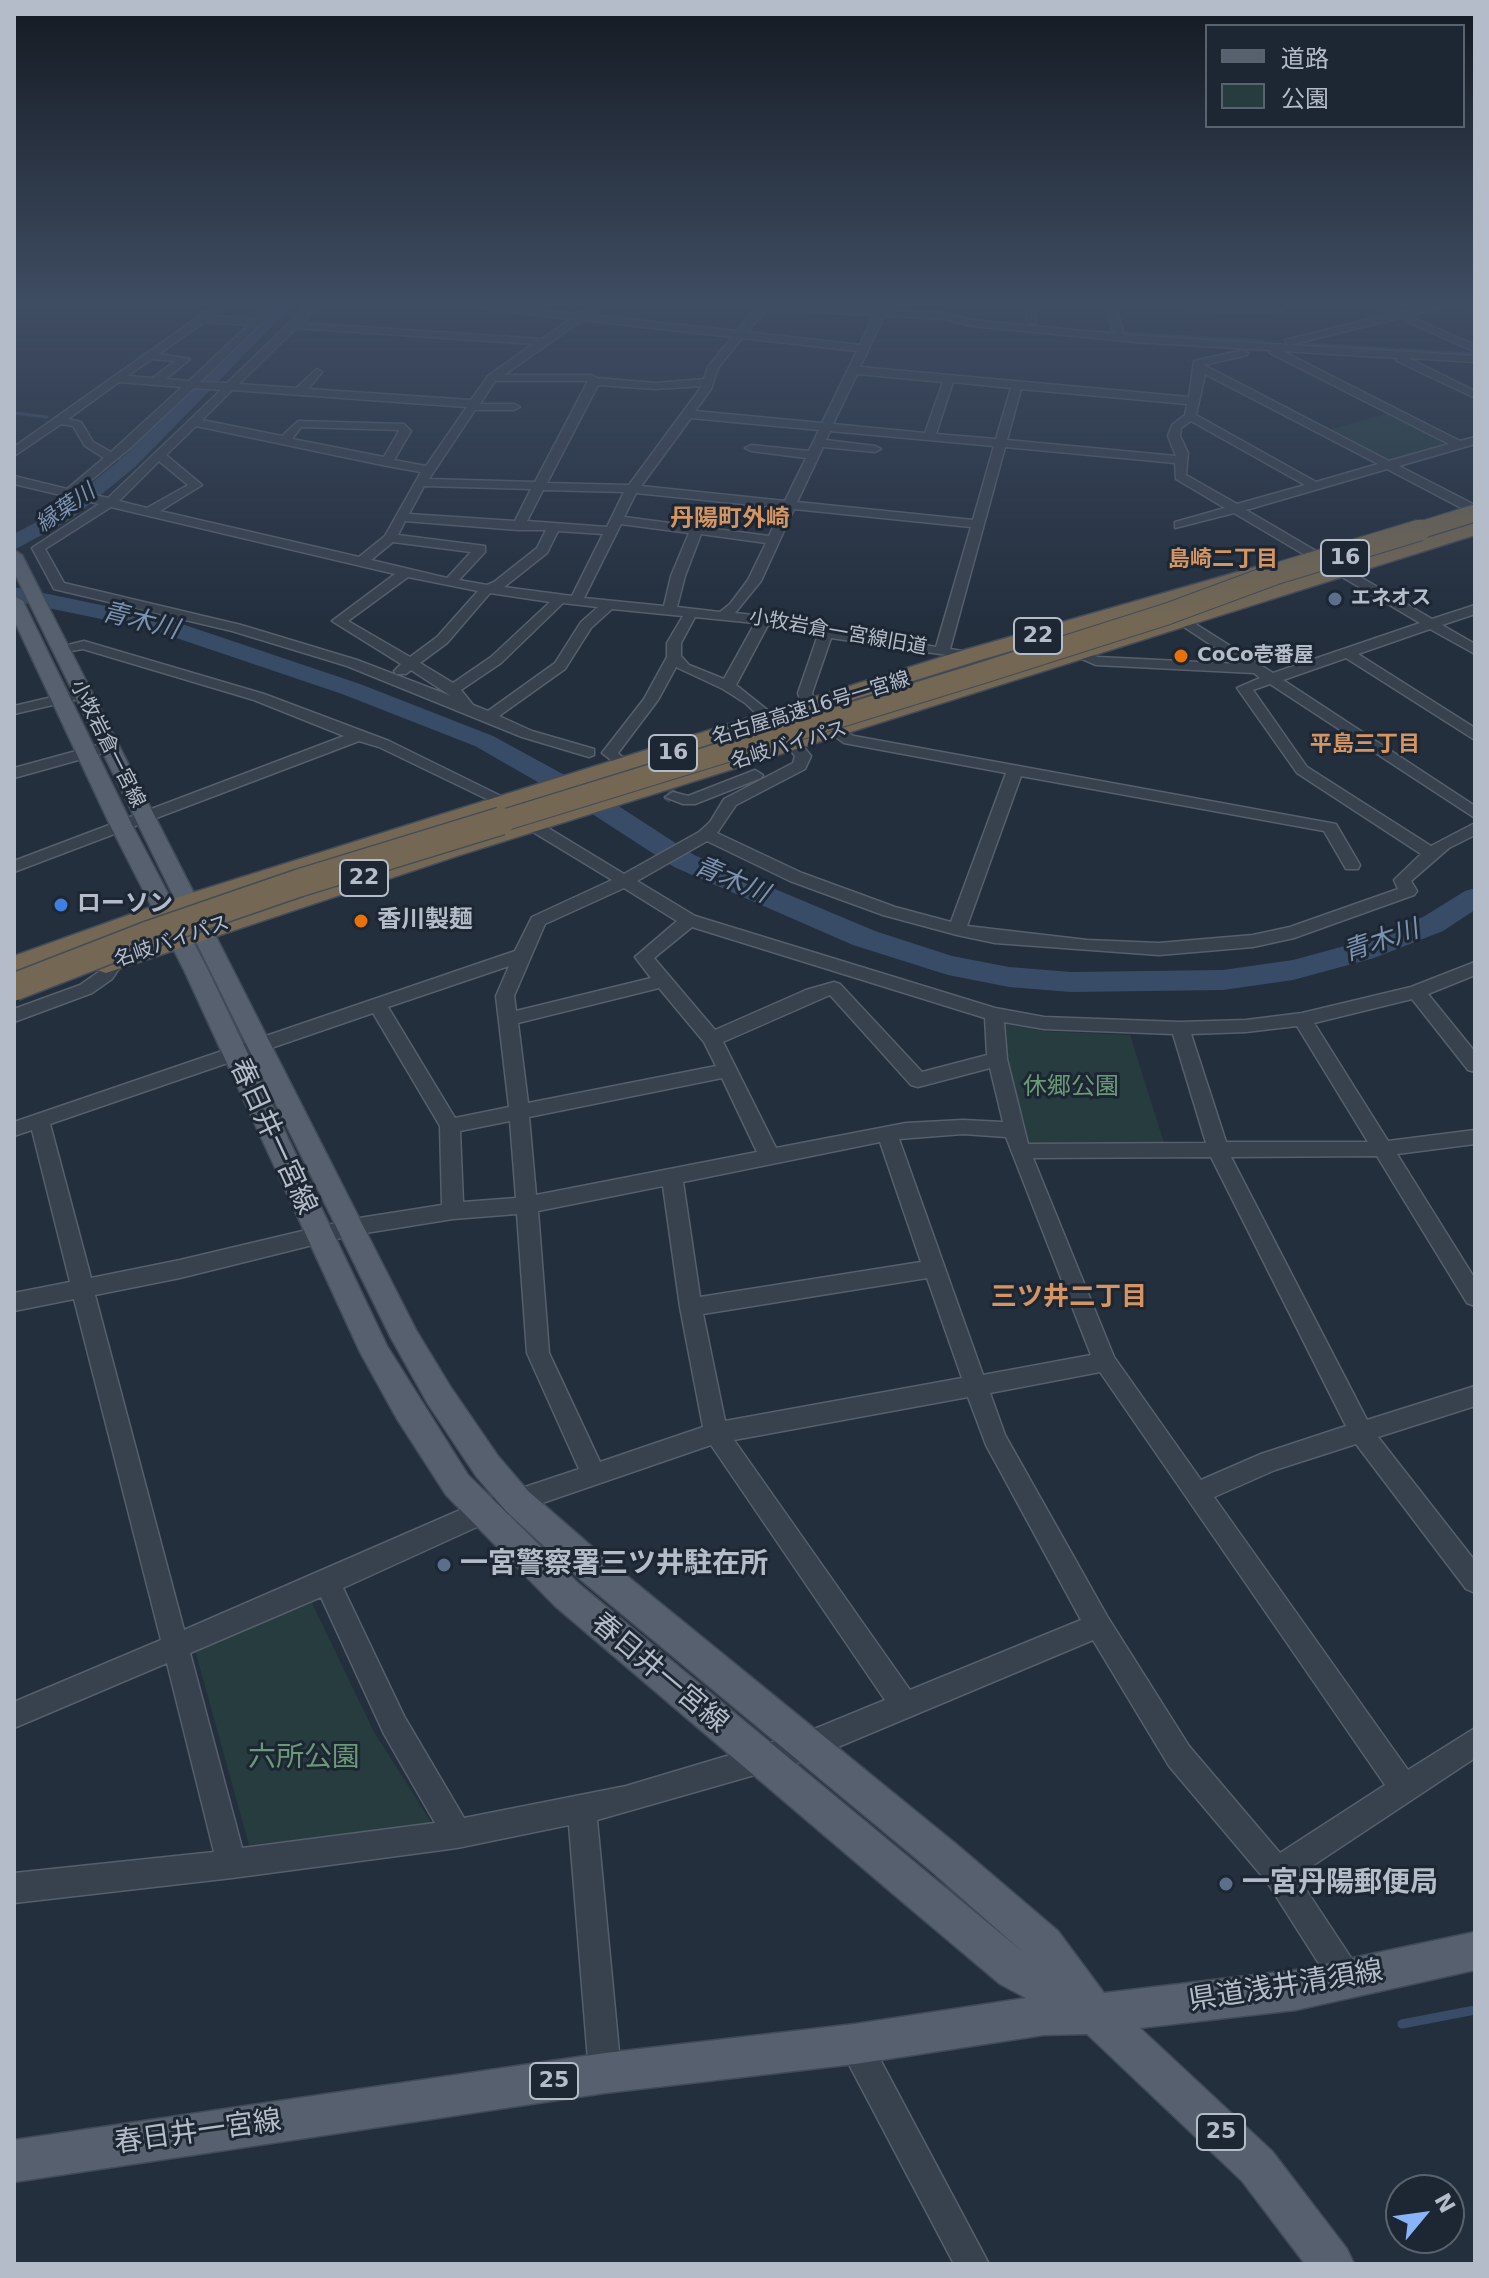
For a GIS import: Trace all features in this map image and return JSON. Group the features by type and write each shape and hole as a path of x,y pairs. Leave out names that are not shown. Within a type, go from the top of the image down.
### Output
{"highway":[{"name":"名岐バイパス","path":"14,998 116,960 184,921 511,799 602,761 770,719 969,656 1474,510"},
{"name":"名古屋高速16号一宮線","path":"14,987 148,935 299,883 1214,598 1474,510"},
{"name":"名古屋高速16号一宮線","path":"14,968 281,877 1474,510"},
{"name":"名岐バイパス","path":"14,968 72,944 184,921 543,823 1475,529"}],"main road":[{"name":"小牧岩倉一宮線","path":"14,555 30,629 59,649 144,816 184,921"},
{"name":"小牧岩倉一宮線","path":"14,601 121,825 184,921"},
{"name":"春日井一宮線","path":"184,921 196,970 353,1227 406,1338 439,1395 487,1466 517,1501 593,1569 1044,1945 1095,2014 1257,2166 1332,2264"},
{"name":"春日井一宮線","path":"246,1048 319,1236 375,1352 457,1485 567,1595 1014,1970 1095,2014"},
{"name":"県道浅井清須線","path":"1095,2014 1348,1981 1475,1951"},
{"name":"春日井一宮線","path":"14,2161 605,2073 855,2044 1044,2015 1095,2014"}],"street":[{"path":"14,452 20,443 75,409"},
{"path":"72,492 164,409"},
{"path":"208,409 109,501 38,548 59,586 236,628 392,678 527,734 602,761 651,700 674,657 674,643 691,613"},
{"path":"361,562 390,538 420,482 469,409"},
{"path":"518,526 579,409"},
{"path":"576,601 633,489 691,409"},
{"name":"小牧岩倉一宮線旧道","path":"724,615 742,599 774,540 834,409"},
{"path":"929,437 939,409"},
{"path":"942,651 1010,409"},
{"path":"1190,409 1190,416 1176,427 1174,436 1181,460 1180,476 1475,650"},
{"path":"1281,409 1474,510"},
{"path":"1389,409 1458,444"},
{"path":"688,414 1181,460"},
{"path":"1190,416 1315,486"},
{"path":"60,420 77,424 89,444 112,458"},
{"path":"195,422 428,470"},
{"path":"285,440 298,424 404,427 405,431 387,462"},
{"path":"336,451 353,425"},
{"path":"1179,525 1475,440"},
{"path":"751,448 875,449"},
{"path":"150,511 196,485 160,456"},
{"path":"14,480 450,583 576,601 724,615"},
{"path":"420,482 633,489 977,524"},
{"path":"402,517 553,528 616,526 697,530 774,540"},
{"path":"392,678 442,640 487,589 499,585 542,550 553,528"},
{"path":"670,610 678,576 697,530"},
{"path":"390,538 480,549 450,583"},
{"path":"405,573 339,621 453,689 468,708"},
{"path":"453,689 496,660 531,630 560,599"},
{"path":"489,717 560,666 586,625 609,604"},
{"path":"1080,655 1096,661 1264,674 1346,652 1475,609"},
{"name":"小牧岩倉一宮線旧道","path":"724,615 969,656"},
{"path":"728,686 764,620"},
{"path":"1186,622 1475,813"},
{"path":"809,706 805,693 826,633"},
{"path":"59,649 84,645 259,697 384,744 511,799"},
{"path":"1346,652 1475,735"},
{"path":"674,657 684,668 728,686 750,700 770,719"},
{"path":"1264,674 1244,688 1302,770 1432,854"},
{"path":"14,710 82,694"},
{"path":"837,732 849,740 1330,827 1352,865"},
{"path":"14,867 358,736"},
{"path":"593,1473 538,1353 505,996 538,921 629,878 706,835 730,802 800,766 803,756 794,744"},
{"path":"14,773 109,747"},
{"path":"957,929 1015,771"},
{"path":"673,797 689,801 754,775 773,779"},
{"path":"543,823 689,920 994,1014 1044,1023 1180,1028 1246,1026 1302,1019 1416,992 1475,968"},
{"path":"706,835 796,877 889,911 957,929 995,937 1159,949 1253,941 1329,921 1408,891 1402,880 1432,854 1475,828"},
{"path":"689,920 644,957 712,1039 725,1071 770,1157"},
{"path":"14,957 36,949 72,944"},
{"path":"14,1129 522,955"},
{"path":"14,1016 86,989 106,975 116,960"},
{"path":"506,1020 666,980"},
{"path":"712,1039 812,994 834,988 918,1080 997,1059"},
{"path":"1416,992 1475,1065"},
{"path":"378,1006 450,1126 453,1211"},
{"path":"994,1014 997,1059 1017,1140 1105,1362 1403,1787"},
{"path":"1302,1019 1475,1297"},
{"path":"1180,1028 1219,1153 1362,1434 1475,1581"},
{"path":"450,1126 725,1071"},
{"path":"39,1120 232,1864"},
{"path":"14,1302 180,1269 353,1227 453,1211 526,1205 887,1134 963,1127 1017,1140 1219,1153 1381,1149 1475,1137"},
{"path":"887,1134 994,1438 1098,1625 1179,1756 1277,1872 1348,1981"},
{"path":"672,1177 691,1307 716,1433 904,1705"},
{"path":"691,1307 934,1268"},
{"path":"14,1715 483,1512 716,1433 1105,1362"},
{"path":"1199,1492 1269,1461 1475,1396"},
{"path":"327,1582 394,1725 457,1834"},
{"path":"14,1888 232,1864 457,1834 626,1800 807,1746 1098,1625"},
{"path":"1277,1872 1475,1742"},
{"path":"582,1809 605,2073"},
{"path":"855,2044 972,2264"}],"green space":[{"path":"1390,413 1449,443 1386,461 1328,430"},
{"name":"休郷公園","path":"1002,1023 1043,1031 1130,1035 1164,1143 1024,1145"},
{"name":"六所公園","path":"312,1603 374,1732 433,1825 249,1845 195,1650"}],"waterway":[{"name":"縁葉川","path":"14,543 64,515 128,463 181,409"},
{"path":"14,413 47,417"},
{"path":"119,458 128,463"},
{"name":"青木川","path":"14,594 156,623 351,689 484,741 593,802 684,861 864,938 948,965 1009,977 1071,982 1223,980 1293,970 1363,951 1433,924 1475,897"},
{"path":"1402,2024 1475,2010"}],"tunnel":[{"path":"615,758 673,797"}],"place":[{"name":"エネオス","path":"1335,599"},
{"name":"CoCo壱番屋","path":"1181,656"},
{"name":"ローソン","path":"61,905"},
{"name":"香川製麺","path":"361,921"},
{"name":"一宮警察署三ツ井駐在所","path":"444,1565"},
{"name":"一宮丹陽郵便局","path":"1226,1884"}],"district":[{"name":"丹陽町外崎","path":"730,520"},
{"name":"島崎二丁目","path":"1223,560"},
{"name":"平島三丁目","path":"1365,745"},
{"name":"三ツ井二丁目","path":"1069,1298"}]}
